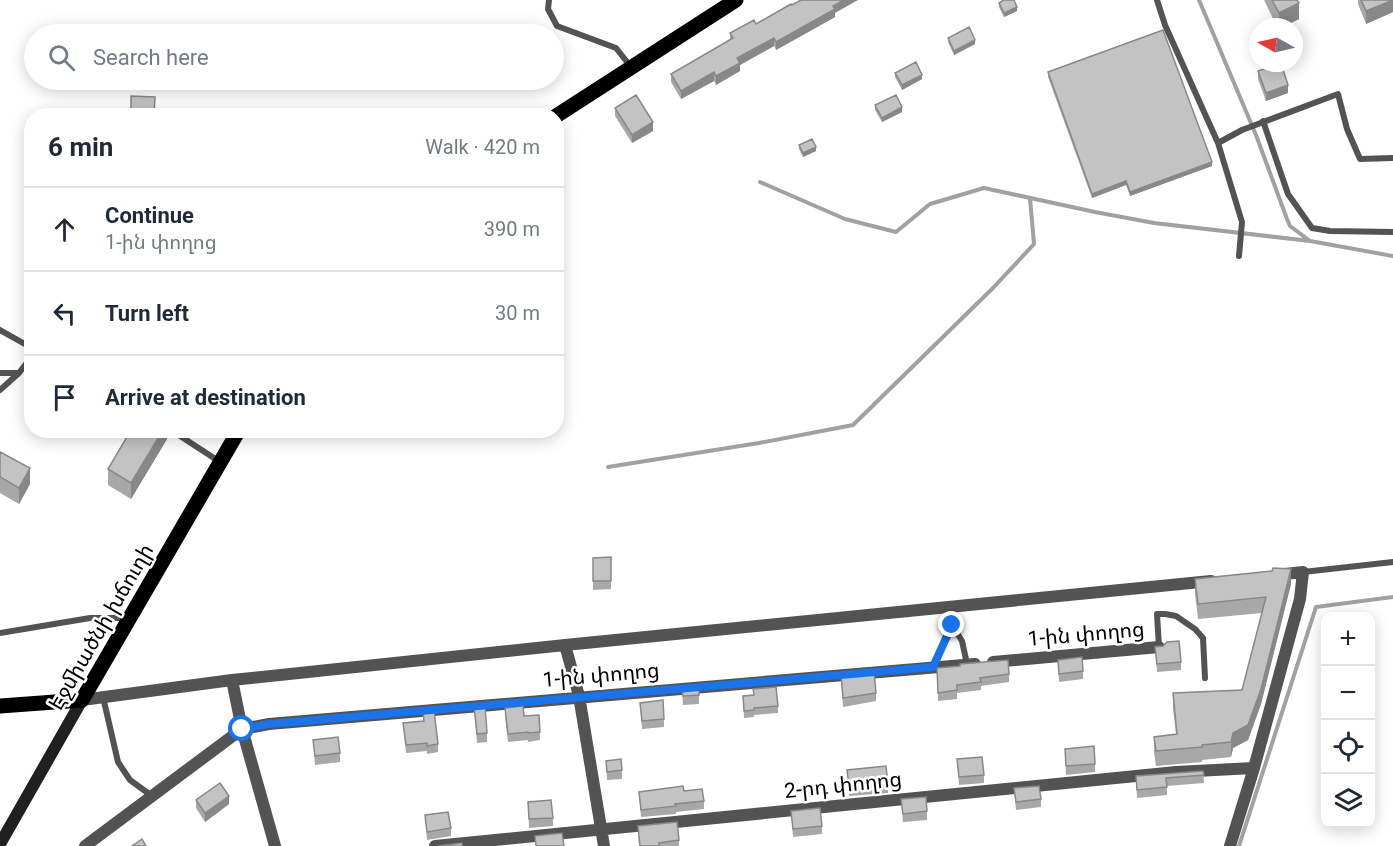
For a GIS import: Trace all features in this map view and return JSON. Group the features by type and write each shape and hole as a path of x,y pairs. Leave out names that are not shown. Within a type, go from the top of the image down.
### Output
{"main road":[{"path":"564,111 728,2"},
{"name":"Էջմիածնի խճուղի","path":"0,844 234,438"},
{"path":"0,706 86,694"}],"street":[{"path":"1230,846 1254,768 1300,599 1303,572 1268,576"},
{"path":"86,694 103,697 232,680 565,645 1221,580"},
{"path":"565,645 579,696 604,846"},
{"name":"1-ին փողոց","path":"85,846 242,729 269,724 1160,647"},
{"path":"232,680 242,729 275,846"},
{"name":"2-րդ փողոց","path":"435,846 1176,772 1254,768"}],"lane":[{"path":"549,0 548,9 556,24"},
{"path":"1157,0 1218,143 1242,222 1239,256"},
{"path":"564,29 616,48 631,67"},
{"path":"1218,143 1263,121 1338,94 1347,129 1360,159 1393,158"},
{"path":"1263,121 1288,194 1312,228 1330,231 1393,232"},
{"path":"0,330 24,344"},
{"path":"0,390 24,366"},
{"path":"0,373 19,373"},
{"path":"183,438 220,462"},
{"path":"1303,572 1393,562"},
{"path":"933,667 952,625 953,606"},
{"path":"1160,647 1157,614 1176,616 1203,638 1205,678"},
{"path":"0,633 90,618 130,618"},
{"path":"952,625 962,641 967,664"},
{"path":"103,697 118,762 130,780 152,796"}],"building":[{"path":"801,0 844,0 833,6 835,9 776,42 774,38 737,58 740,63 716,76 714,72 681,91 671,74 733,38 730,33 754,20 756,24"},
{"path":"1004,0 1014,0 1017,7 1004,13 999,3"},
{"path":"1272,0 1297,0 1299,3 1279,13"},
{"path":"1361,0 1393,0 1366,11"},
{"path":"969,27 975,40 954,51 948,38"},
{"path":"1163,30 1212,162 1130,192 1126,181 1092,194 1048,72"},
{"path":"916,62 922,75 902,85 895,73"},
{"path":"1258,72 1284,72 1288,85 1266,93"},
{"path":"636,95 653,122 632,135 615,108"},
{"path":"896,95 902,107 882,118 875,105"},
{"path":"131,96 155,97 154,108 131,108"},
{"path":"812,139 816,147 803,153 799,145"},
{"path":"126,438 158,438 131,483 108,469"},
{"path":"0,452 30,468 19,488 0,477"},
{"path":"611,557 611,581 593,581 593,558"},
{"path":"1273,568 1291,569 1261,689 1248,725 1233,733 1231,742 1156,751 1154,737 1177,734 1173,693 1242,690 1266,597 1198,604 1195,579 1272,571"},
{"path":"1179,641 1181,662 1157,664 1155,647 1163,646 1167,642"},
{"path":"1082,657 1083,671 1059,674 1058,660"},
{"path":"1008,660 1009,674 980,678 981,682 957,685 957,690 938,693 937,668"},
{"path":"874,672 876,693 843,698 841,675"},
{"path":"699,687 699,695 683,696 682,688"},
{"path":"776,687 778,706 744,711 743,696 754,695 753,689"},
{"path":"663,700 664,719 642,721 640,703"},
{"path":"485,705 487,733 477,734 474,706"},
{"path":"523,706 524,716 539,715 540,732 508,734 505,708"},
{"path":"434,710 438,744 406,745 403,723 424,721 423,711"},
{"path":"338,737 340,753 315,756 313,740"},
{"path":"1094,746 1095,764 1066,766 1065,749"},
{"path":"982,757 984,775 959,777 957,759"},
{"path":"621,759 622,770 607,772 606,761"},
{"path":"886,766 888,784 849,788 847,770"},
{"path":"1203,771 1204,775 1166,778 1167,787 1137,790 1136,776"},
{"path":"220,783 229,796 205,813 196,800"},
{"path":"683,786 684,791 702,789 704,801 641,810 639,792"},
{"path":"1039,786 1041,799 1016,802 1014,788"},
{"path":"926,797 927,811 903,814 901,799"},
{"path":"551,800 553,818 529,819 528,802"},
{"path":"820,808 822,826 793,829 791,811"},
{"path":"448,812 451,828 427,832 425,815"},
{"path":"677,822 679,840 659,843 659,846 640,846 638,826"},
{"path":"562,833 564,846 536,846 535,836"},
{"path":"142,839 146,846 132,846"},
{"path":"462,843 462,846 438,846"}],"waterway":[{"path":"1199,0 1256,135 1290,226 1310,241"},
{"path":"760,182 845,219 896,232 930,204 984,188 1154,223 1310,241 1393,256"},
{"path":"608,467 759,443 853,425 994,287 1034,244 1030,198"},
{"path":"1239,846 1316,607 1393,597"}],"route":[{"path":"242,729 269,724 579,696 933,667 952,625"}]}
